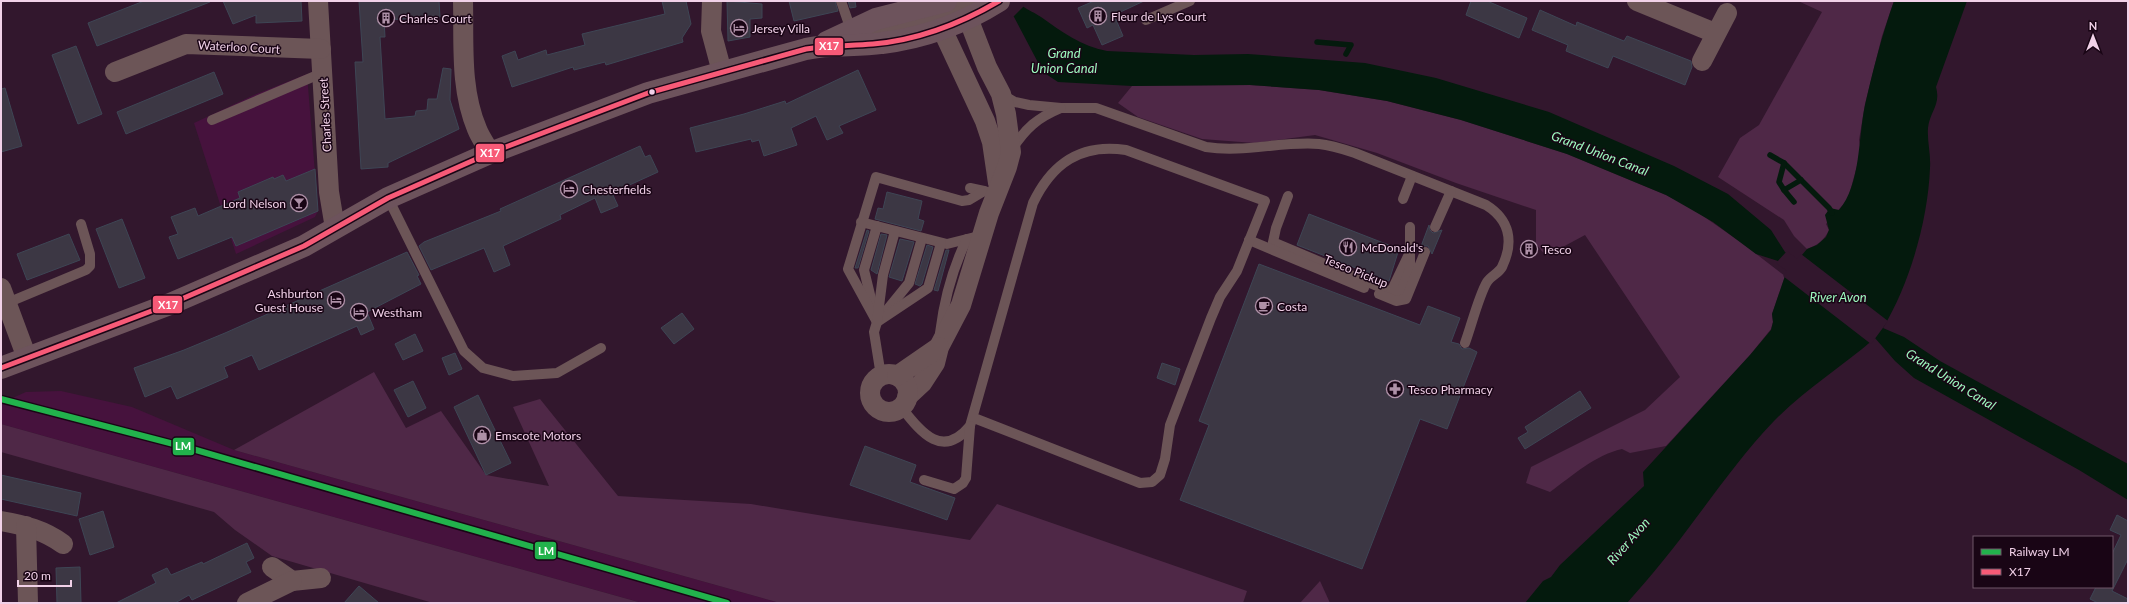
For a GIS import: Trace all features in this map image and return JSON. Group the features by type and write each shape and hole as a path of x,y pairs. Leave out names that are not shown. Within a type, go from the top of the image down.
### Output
{"main road":[{"path":"1,368 170,304 304,246 388,198 490,153 648,93 817,46 876,19 955,13 998,2"},
{"path":"817,46 882,44 917,37 955,13"}],"street":[{"name":"Charles Street","path":"318,1 329,192 335,228"},
{"path":"463,1 464,73 468,98 477,130 490,153"},
{"path":"712,1 711,31 722,72"},
{"path":"1637,1 1715,33"},
{"path":"939,346 889,376 876,379 870,390 870,395 875,406 885,412 896,410 922,383 935,363 939,346 961,305 976,237 993,191 1007,167 1011,152 1006,114 1001,94 955,13"},
{"path":"955,13 992,142 993,191"},
{"path":"1702,61 1715,33 1727,13"},
{"name":"Waterloo Court","path":"115,73 186,44 321,49"},
{"path":"4,295 27,358"},
{"path":"889,376 906,385 904,402"},
{"path":"1,521 26,526 44,532 63,544"},
{"path":"26,526 28,603"},
{"path":"272,567 292,581"},
{"path":"247,603 292,581 321,578"}],"lane":[{"path":"842,1 851,30"},
{"path":"1146,20 1190,1"},
{"path":"212,120 322,73"},
{"path":"1001,94 1019,103 1061,108 1096,108 1206,147 1223,150 1304,144 1333,146 1355,152 1494,210 1506,223 1509,237 1507,250 1502,268 1487,282 1465,343"},
{"path":"1011,152 1025,131 1043,116 1061,108"},
{"path":"924,480 954,489 964,483 966,478 972,422 1033,203 1048,177 1066,160 1081,153 1103,148 1126,150 1265,200 1237,272 1220,297 1211,318 1170,425 1165,459 1160,475 1152,482 1140,482 972,422"},
{"path":"877,322 848,269 877,173 962,201 993,191"},
{"path":"1403,199 1412,176"},
{"path":"970,188 993,191"},
{"path":"1435,227 1451,191"},
{"path":"1288,196 1273,242 1391,292 1401,292 1410,269 1410,227"},
{"path":"388,198 464,351 483,368 513,376 557,373 601,348"},
{"path":"861,222 946,244 976,237"},
{"path":"4,295 86,270 90,266 90,254 81,224"},
{"path":"877,226 864,270 877,322"},
{"path":"889,376 874,332 877,322 883,275 895,231"},
{"path":"877,322 909,283 922,238"},
{"name":"Tesco Pickup","path":"1249,240 1396,301 1406,299 1425,252"},
{"path":"877,322 928,288 942,243"},
{"path":"904,402 925,436 939,441 954,440 972,422"}],"shaded area":[{"path":"1798,1 1894,1 1882,36 1865,104 1859,140 1861,151 1848,199 1826,224 1829,230 1825,237 1817,244 1807,249 1794,236 1784,220 1718,177 1740,138 1759,125 1822,12"},
{"path":"307,74 318,211 315,217 236,254 194,123 254,95"},
{"path":"1250,85 1319,90 1387,101 1461,120 1567,154 1666,195 1690,207 1742,243 1785,276 1772,314 1773,322 1771,329 1750,355 1666,446 1630,453 1622,449 1612,452 1593,461 1550,492 1526,483 1531,467 1645,410 1680,377 1585,235 1546,256 1536,244 1536,210 1456,183 1377,153 1315,135 1254,143 1202,139 1138,117 1118,103 1132,86"},
{"path":"374,372 406,428 441,411 486,475 549,486 513,407 540,399 618,496 751,504 970,540 997,504 1247,591 1243,603 780,603 234,450"},
{"path":"61,391 132,407 234,450 780,603 642,603 1,424 1,403 26,392"},
{"path":"1,424 642,603 433,603 272,556 235,530 214,512 1,452"},
{"path":"1320,581 1330,603 1300,603"}],"water":[{"name":"River Avon","path":"1002,1 1017,1 1025,8 1072,38 1089,46 1107,51 1194,55 1248,54 1365,63 1436,78 1549,112 1674,166 1728,194 1771,230 1785,252 1797,261 1807,249 1817,245 1826,237 1829,230 1825,215 1830,208 1839,210 1851,187 1858,160 1865,105 1878,53 1894,1 1967,1 1936,87 1937,99 1928,128 1930,158 1929,188 1926,209 1916,251 1893,310 1883,328 1904,337 1940,361 2128,464 2128,500 2079,470 1914,378 1895,361 1875,338 1811,388 1786,409 1763,432 1671,551 1627,603 1525,603 1543,581 1551,577 1560,565 1644,486 1643,472 1771,330 1773,322 1772,314 1785,276 1789,271 1778,261 1756,254 1713,222 1666,195 1567,154 1461,120 1387,101 1319,90 1250,85 1132,86 1058,82 1043,72 1014,17"}],"pier":[{"path":"1000,1 1020,1 1024,6 1012,18"},
{"path":"1787,251 1797,259 1801,254 1888,321 1871,344 1783,276 1787,271 1776,263"}],"building":[{"path":"144,1 210,2 97,46 88,23"},
{"path":"223,1 301,1 302,21 256,23 256,15 233,24"},
{"path":"359,1 439,1 440,17 384,20 385,37 380,37 385,119 415,116 416,111 427,110 428,99 437,99 443,68 451,69 450,100 459,129 388,163 388,167 361,169 355,62 363,62"},
{"path":"662,1 686,1 691,24 682,38 683,42 606,65 605,62 574,70 573,67 512,87 502,56 515,51 518,60 546,50 547,55 585,45 582,34 665,14"},
{"name":"Jersey Villa","path":"727,1 762,4 762,18 750,19 750,37 728,41"},
{"path":"789,1 835,1 838,11 794,21"},
{"path":"848,1 855,1 856,7 850,8"},
{"name":"Fleur de Lys Court","path":"1094,1 1144,1 1114,15 1123,36 1102,45 1093,25 1087,28 1078,8"},
{"path":"1471,1 1487,1 1527,18 1519,38 1466,15"},
{"path":"1540,10 1576,26 1577,22 1624,41 1627,36 1691,61 1692,67 1685,85 1613,56 1608,68 1566,51 1568,45 1532,30"},
{"path":"76,46 102,114 78,124 52,55"},
{"path":"858,70 876,110 839,126 843,133 827,140 816,116 791,128 797,145 764,156 759,140 752,142 751,139 696,152 690,128 744,114 785,101 786,104"},
{"path":"214,72 223,94 126,134 117,112"},
{"path":"5,88 22,146 1,152 1,89"},
{"path":"640,146 645,157 650,155 658,172 612,193 618,206 601,213 595,198 560,215 561,219 503,246 510,265 494,272 484,248 431,270 419,246 424,242 501,211 500,209"},
{"path":"315,169 318,211 236,246 232,237 178,259 169,237 178,234 171,217 195,208 198,216 240,198 238,192 273,177 274,179 283,175 286,181"},
{"path":"887,192 922,201 918,219 924,221 921,231 875,219 878,208 883,209"},
{"name":"McDonald's","path":"1309,214 1399,249 1389,281 1297,245"},
{"path":"122,219 145,278 119,288 96,229"},
{"path":"1429,225 1430,230 1433,233 1442,230 1432,254 1428,246 1424,246 1420,249"},
{"path":"867,230 869,231 858,268 855,268"},
{"path":"69,234 80,260 27,280 17,254"},
{"path":"881,234 887,235 877,274 871,270"},
{"path":"900,239 914,242 902,281 889,277"},
{"path":"927,245 933,247 922,284 920,286 915,284"},
{"path":"946,250 949,250 938,291 934,290"},
{"path":"407,252 419,275 417,276 421,284 367,312 374,329 361,335 357,326 259,370 252,355 224,367 228,377 177,399 171,386 145,397 134,368 225,333"},
{"path":"1259,264 1420,325 1428,306 1460,318 1451,342 1459,344 1462,349 1469,348 1477,352 1447,429 1420,419 1362,569 1180,500 1209,425 1199,421"},
{"path":"682,313 694,329 674,344 661,328"},
{"path":"415,334 423,351 403,360 395,344"},
{"path":"455,353 462,369 449,375 442,358"},
{"path":"1162,363 1180,369 1175,385 1157,378"},
{"path":"413,381 426,408 408,417 394,390"},
{"path":"1580,391 1591,408 1525,449 1518,438 1528,432 1525,427"},
{"name":"Emscote Motors","path":"478,395 511,463 486,475 454,407"},
{"path":"865,446 916,465 910,482 955,498 947,520 850,485"},
{"path":"1,475 81,493 77,516 1,499"},
{"path":"103,511 114,547 90,555 79,519"},
{"path":"2117,515 2128,521 2128,559 2112,591 2128,599 2128,603 2098,603 2090,599 2096,588 2113,588 2113,552 2121,535 2110,530"},
{"path":"247,543 254,558 246,562 251,572 192,600 189,595 175,603 116,603 156,583 152,575 167,568 171,575 202,562 203,564"},
{"path":"80,567 81,603 57,603 56,568"},
{"path":"359,586 379,603 344,603"}],"waterway":[{"path":"1317,42 1351,45 1346,54"},
{"path":"1770,155 1784,163 1829,208 1832,213"},
{"path":"1784,163 1779,182 1784,190 1801,180"},
{"path":"1784,190 1794,202"}],"rail line":[{"name":"LM","path":"1,399 189,448 727,603"}],"transit line":[{"name":"X17","path":"1,368 170,304 304,246 388,198 490,153 648,93 806,49 890,42 922,35 954,24 999,1"}],"place":[{"name":"Fleur de Lys Court","path":"1098,16"},
{"name":"Charles Court","path":"386,18"},
{"name":"Jersey Villa","path":"739,28"},
{"name":"Chesterfields","path":"569,189"},
{"name":"Lord Nelson","path":"299,203"},
{"name":"McDonald's","path":"1348,247"},
{"name":"Tesco","path":"1529,249"},
{"name":"Ashburton Guest House","path":"336,300"},
{"name":"Costa","path":"1264,306"},
{"name":"Westham","path":"359,312"},
{"name":"Tesco Pharmacy","path":"1395,389"},
{"name":"Emscote Motors","path":"482,435"}],"water label":[{"name":"Grand Union Canal","path":"1064,60"},
{"name":"Grand Union Canal","path":"1600,153"},
{"name":"Grand Union Canal","path":"1951,379"}]}
